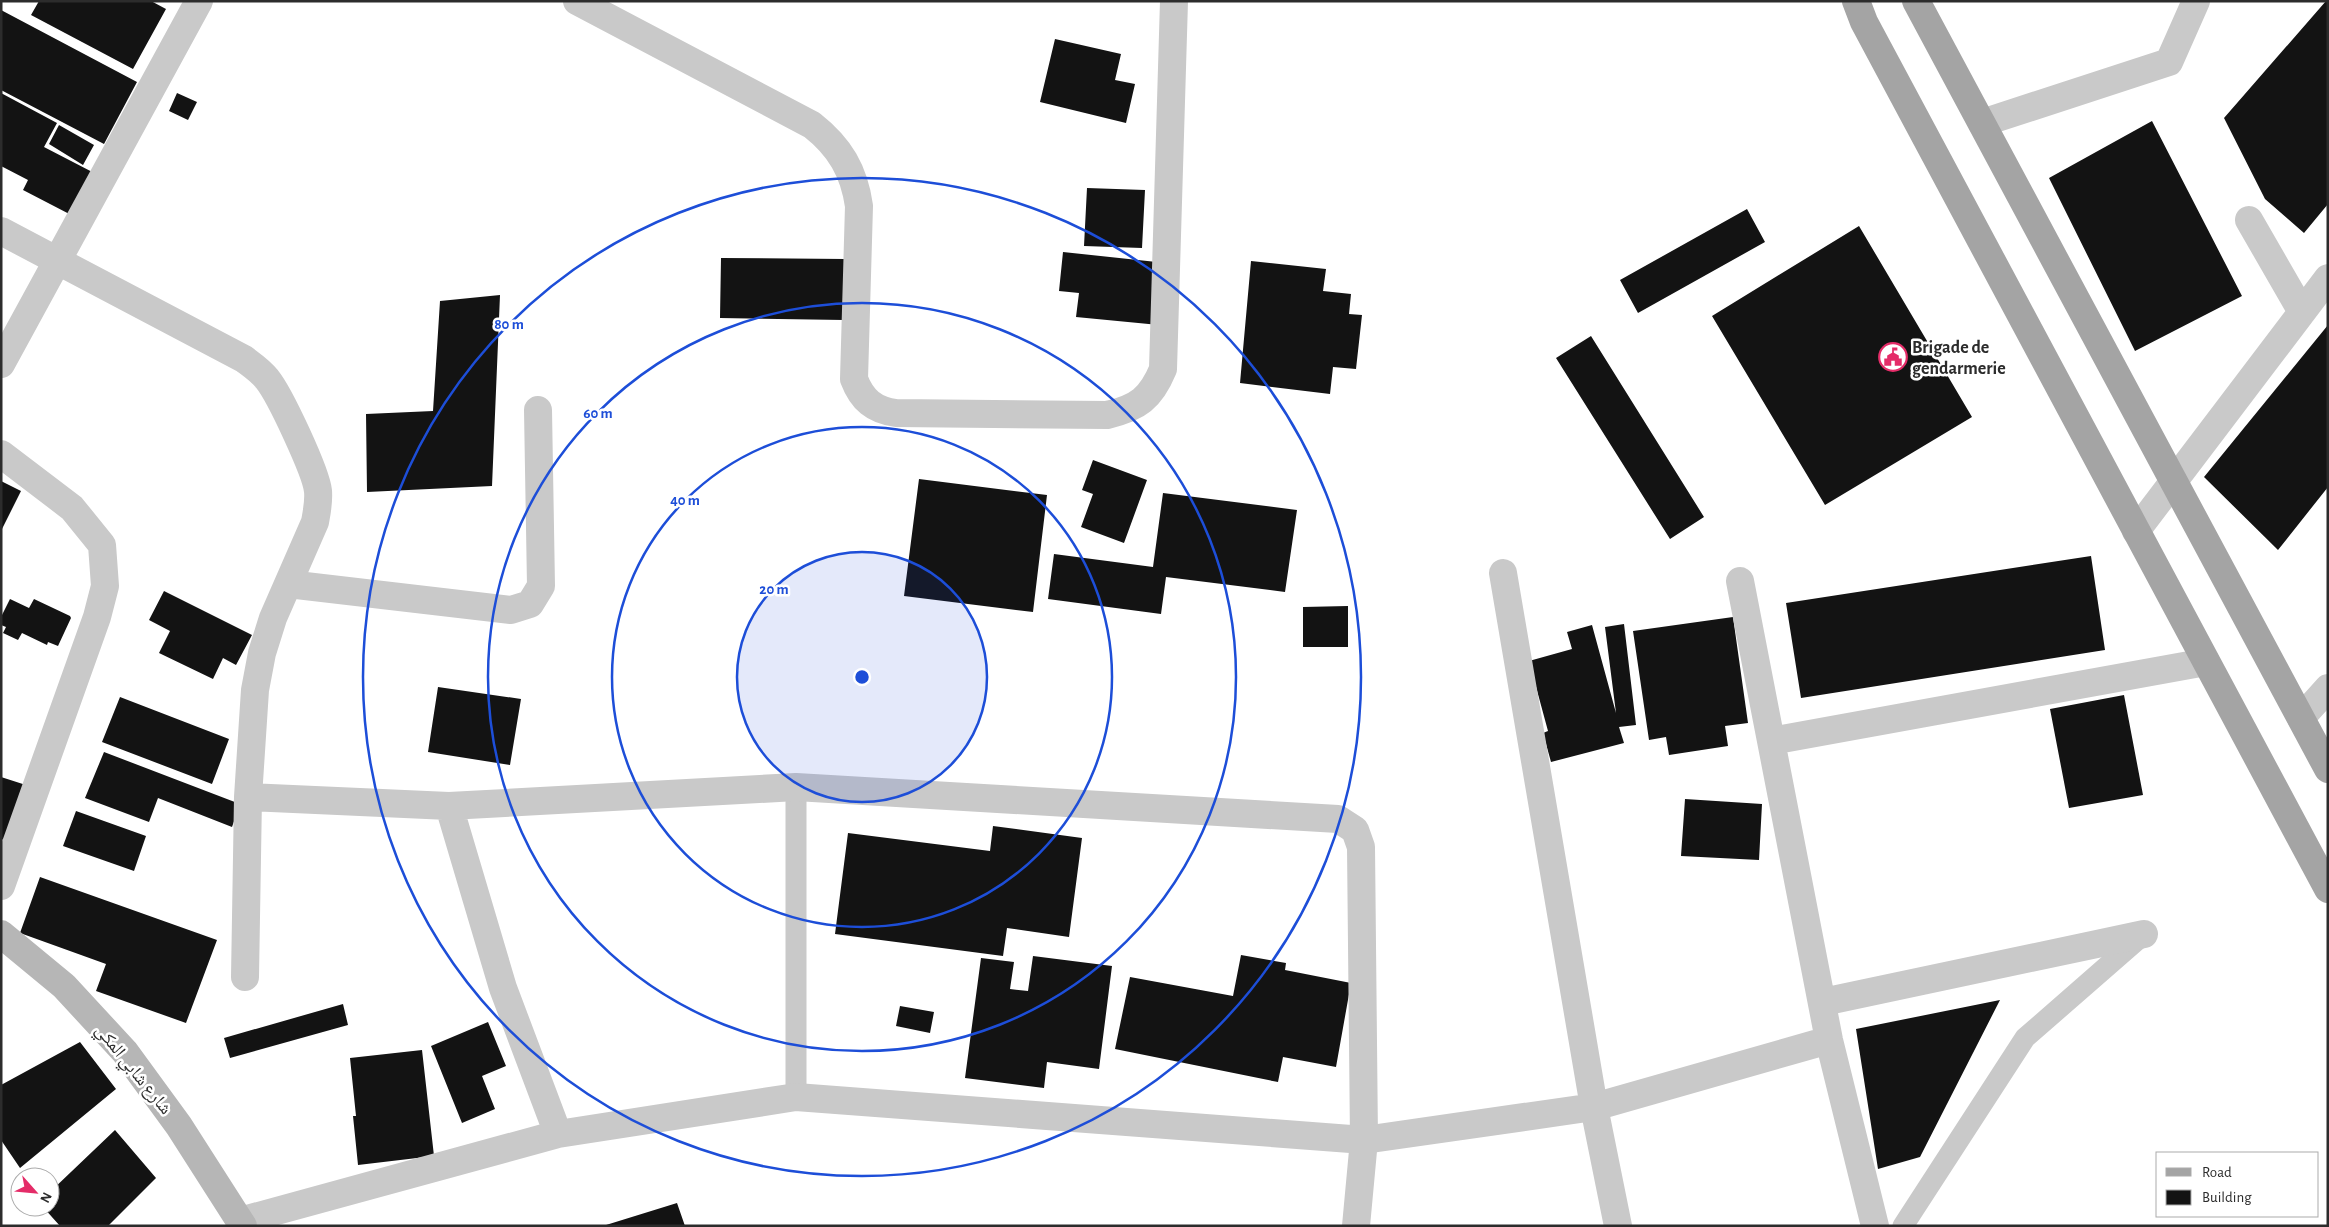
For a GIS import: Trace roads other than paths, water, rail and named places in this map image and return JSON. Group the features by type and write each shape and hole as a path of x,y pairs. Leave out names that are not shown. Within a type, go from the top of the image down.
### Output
{"main road":[{"path":"1856,1 1864,22 2328,889"},
{"path":"1916,1 2328,768"},
{"name":"شارع شابي المكي","path":"1,934 64,986 124,1052 179,1126 242,1224"}],"street":[{"path":"1,364 199,1"},
{"path":"577,1 812,125 840,151 852,174 859,206 854,379 859,392 870,403 882,411 896,413 1098,415 1126,411 1142,401 1155,386 1163,369 1174,1"},
{"path":"1982,123 2169,62 2196,1"},
{"path":"2249,220 2302,312"},
{"path":"1,231 244,359 268,380 276,392 313,471 318,490 315,522 273,618 260,663 255,690 248,797 245,977"},
{"path":"2136,531 2328,278"},
{"path":"288,584 511,610 530,604 541,586 538,410"},
{"path":"1,454 72,508 102,545 105,586 97,617 1,886"},
{"path":"1503,573 1594,1107 1618,1226"},
{"path":"1740,581 1829,1040 1875,1226"},
{"path":"1771,741 2206,662"},
{"path":"2301,718 2328,688"},
{"path":"248,797 449,806 796,788 1338,819 1355,830 1361,847 1364,1140 1356,1226"},
{"path":"449,806 503,988 558,1134"},
{"path":"1823,1002 2144,934"},
{"path":"242,1224 558,1134 796,1097 1364,1140 1594,1107 1829,1040"}],"lane":[{"path":"796,788 796,1097"},
{"path":"1903,1226 2025,1038 2144,934"}],"place":[{"name":"Brigade de gendarmerie","path":"1893,357"}]}
